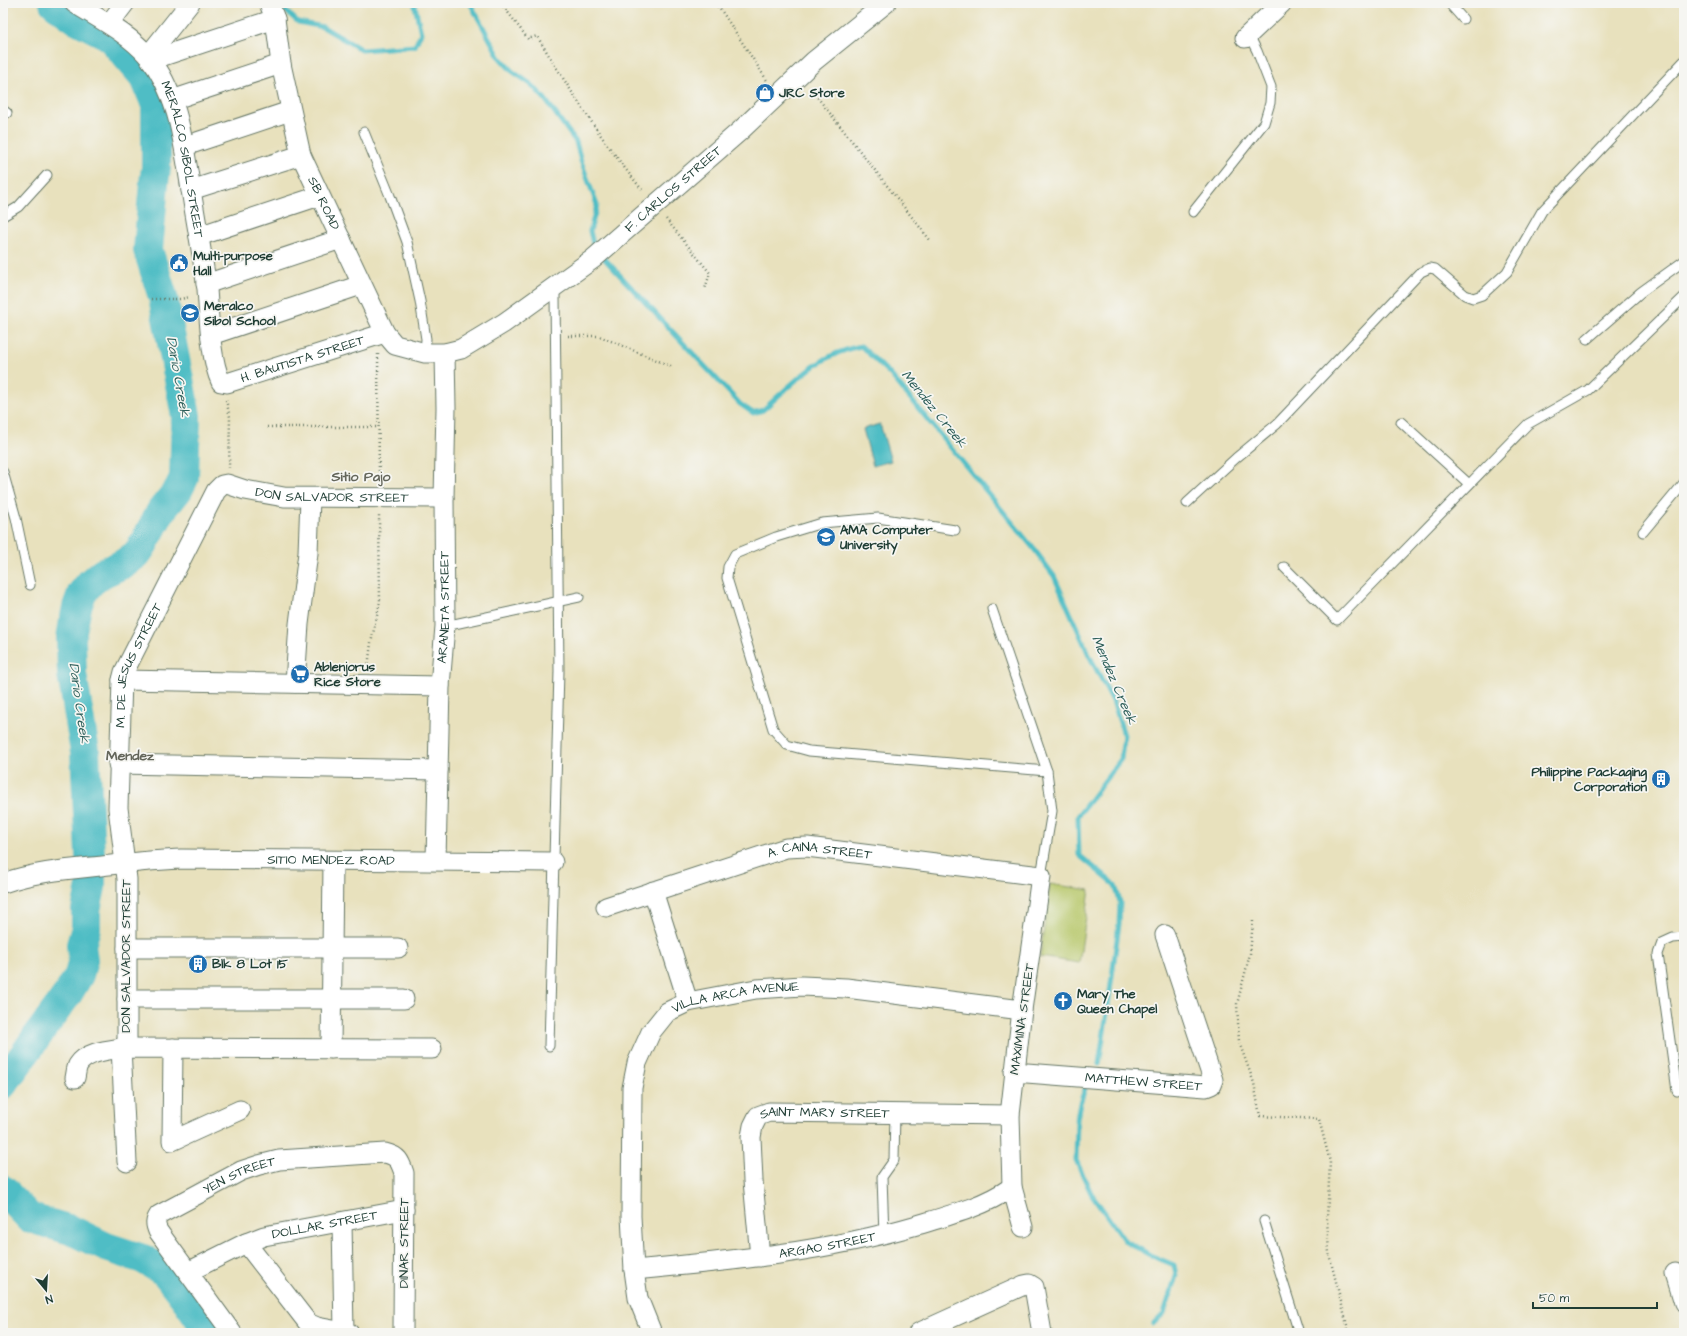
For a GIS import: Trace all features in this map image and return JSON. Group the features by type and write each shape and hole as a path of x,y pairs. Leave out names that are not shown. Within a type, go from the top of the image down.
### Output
{"street":[{"name":"MERALCO SIBOL STREET","path":"74,3 123,34 149,58 166,84 185,146 206,284 211,335 220,382"},
{"path":"109,24 125,3"},
{"path":"149,58 190,3"},
{"name":"F. CARLOS STREET","path":"445,353 462,349 492,330 599,253 740,132 800,75 886,3"},
{"path":"1247,36 1282,3"},
{"path":"149,58 272,11"},
{"name":"SB ROAD","path":"272,11 290,111 301,155 319,196 341,239 381,334 395,345 425,353 445,353"},
{"path":"172,100 281,64"},
{"path":"185,146 290,111"},
{"path":"191,190 301,155"},
{"path":"199,236 319,196"},
{"path":"206,284 341,239"},
{"path":"211,335 361,285"},
{"name":"H. BAUTISTA STREET","path":"220,382 228,384 381,334"},
{"name":"ARANETA STREET","path":"436,860 440,686 445,626 445,353"},
{"name":"DON SALVADOR STREET","path":"225,484 263,494 284,497 444,498"},
{"name":"M. DE JESUS STREET","path":"117,864 118,764 122,680 124,672 216,491 225,484"},
{"path":"295,683 299,624 308,553 310,498"},
{"path":"122,680 440,686"},
{"path":"118,764 438,770"},
{"name":"A. CAINA STREET","path":"606,907 786,848 800,847 1041,876"},
{"name":"SITIO MENDEZ ROAD","path":"3,883 38,874 117,864 181,859 553,862"},
{"path":"331,1048 333,861"},
{"name":"DON SALVADOR STREET","path":"117,864 127,879 127,999 124,1048 127,1162"},
{"name":"MAXIMINA STREET","path":"1023,1228 1012,1187 1010,1115 1022,1010 1041,876"},
{"path":"653,891 688,1002"},
{"name":"MATTHEW STREET","path":"1014,1072 1206,1087 1211,1085 1213,1080 1165,935"},
{"path":"127,948 398,948"},
{"name":"VILLA ARCA AVENUE","path":"652,1333 638,1298 634,1270 631,1216 632,1088 637,1063 651,1032 667,1012 688,1002 756,989 802,986 846,988 1022,1010"},
{"path":"127,999 404,1000"},
{"path":"76,1078 78,1066 84,1060 105,1050 124,1048 432,1049"},
{"path":"173,1048 172,1141 240,1110"},
{"name":"SAINT MARY STREET","path":"760,1257 753,1181 751,1137 753,1126 758,1116 769,1112 1010,1115"},
{"name":"YEN STREET","path":"188,1272 155,1226 155,1220 159,1215 241,1171 259,1165 279,1160 386,1153 395,1155"},
{"name":"DINAR STREET","path":"395,1155 401,1162 404,1173 403,1333"},
{"name":"ARGAO STREET","path":"634,1270 760,1257 846,1244 884,1235 965,1211 984,1204 1012,1187"},
{"name":"DOLLAR STREET","path":"188,1272 246,1243 264,1236 404,1210"},
{"path":"246,1243 308,1322 317,1327 347,1332 342,1222"},
{"path":"188,1272 232,1333"},
{"path":"1674,1273 1684,1303"},
{"path":"918,1333 1029,1284 1034,1287 1036,1294 1042,1333"}],"lane":[{"path":"1449,3 1463,19"},
{"path":"1193,212 1264,123 1270,103 1271,87 1257,51 1247,36"},
{"path":"1187,502 1277,424 1421,272 1430,268 1435,269 1465,295 1473,298 1482,295 1507,272 1542,211 1684,61"},
{"path":"364,132 407,242 426,339 425,353"},
{"path":"3,216 18,207 47,175"},
{"path":"1587,339 1641,292 1684,261"},
{"path":"549,1046 559,671 554,336 555,295 553,287"},
{"path":"1284,567 1337,620 1528,424 1588,390 1684,297"},
{"path":"1401,422 1469,484"},
{"path":"3,472 16,518 30,585"},
{"path":"1643,532 1684,483"},
{"path":"955,530 878,518 822,523 776,537 735,554 728,567 727,578 773,729 787,745 809,751 1047,771"},
{"path":"445,626 579,597"},
{"name":"MAXIMINA STREET","path":"992,609 1047,771 1052,811 1041,876"},
{"path":"1677,1091 1658,954 1662,943 1672,938 1684,937"},
{"path":"884,1235 882,1177 894,1160 896,1113"},
{"path":"1264,1220 1299,1333"}],"path":[{"path":"501,3 528,39 537,36 576,100 621,165 710,273 705,289"},
{"path":"710,3 719,8 777,96"},
{"path":"800,75 930,240"},
{"path":"151,299 180,299"},
{"path":"366,684 371,643 380,602 378,427 381,334"},
{"path":"554,336 599,336 673,367"},
{"path":"220,382 230,417 230,464 225,484"},
{"path":"267,427 378,427"},
{"path":"1253,921 1250,954 1237,1004 1240,1042 1254,1083 1260,1116 1320,1119 1330,1162 1327,1219 1329,1254 1349,1333"}],"green space":[{"path":"1050,884 1090,890 1079,963 1040,957"}],"water":[{"path":"880,424 891,461 873,466 863,429"}],"waterway":[{"name":"Dario Creek","path":"3,1084 69,992 79,975 83,960 81,945 86,928 86,910 91,887 91,874 85,752 72,674 71,639 77,607 82,593 91,582 103,573 123,564 137,554 161,511 178,490 184,478 186,416 163,297 148,250 156,168 156,105 145,78 109,36 76,19 54,3"},
{"name":"Mendez Creek","path":"282,3 286,11 298,22 323,27 362,50 415,46 421,33 415,6 416,3"},
{"name":"Mendez Creek","path":"470,3 500,58 512,71 532,85 545,99 576,142 581,161 597,205 590,231 594,248 597,251"},
{"name":"Mendez Creek","path":"602,256 740,404 753,413 763,410 796,380 820,362 832,355 861,346 891,375 1034,549 1054,576 1089,655 1113,701 1124,735 1121,759 1078,816 1079,855 1115,885 1120,902 1119,924 1099,1064"},
{"path":"1085,1089 1080,1103 1077,1119 1076,1160 1091,1193 1124,1240 1150,1255 1174,1265 1176,1276 1164,1313 1154,1323"},
{"path":"3,1190 30,1218 71,1230 106,1247 143,1259 165,1272 209,1333"}],"place":[{"name":"JRC Store","path":"765,93"},
{"name":"Multi-purpose Hall","path":"179,263"},
{"name":"Meralco Sibol School","path":"190,313"},
{"name":"AMA Computer University","path":"826,537"},
{"name":"Ablenjorus Rice Store","path":"300,674"},
{"name":"Philippine Packaging Corporation","path":"1661,779"},
{"name":"Blk 8 Lot 15","path":"198,964"},
{"name":"Mary The Queen Chapel","path":"1063,1001"}],"district":[{"name":"Sitio Pajo","path":"361,477"},
{"name":"Mendez","path":"130,756"}]}
